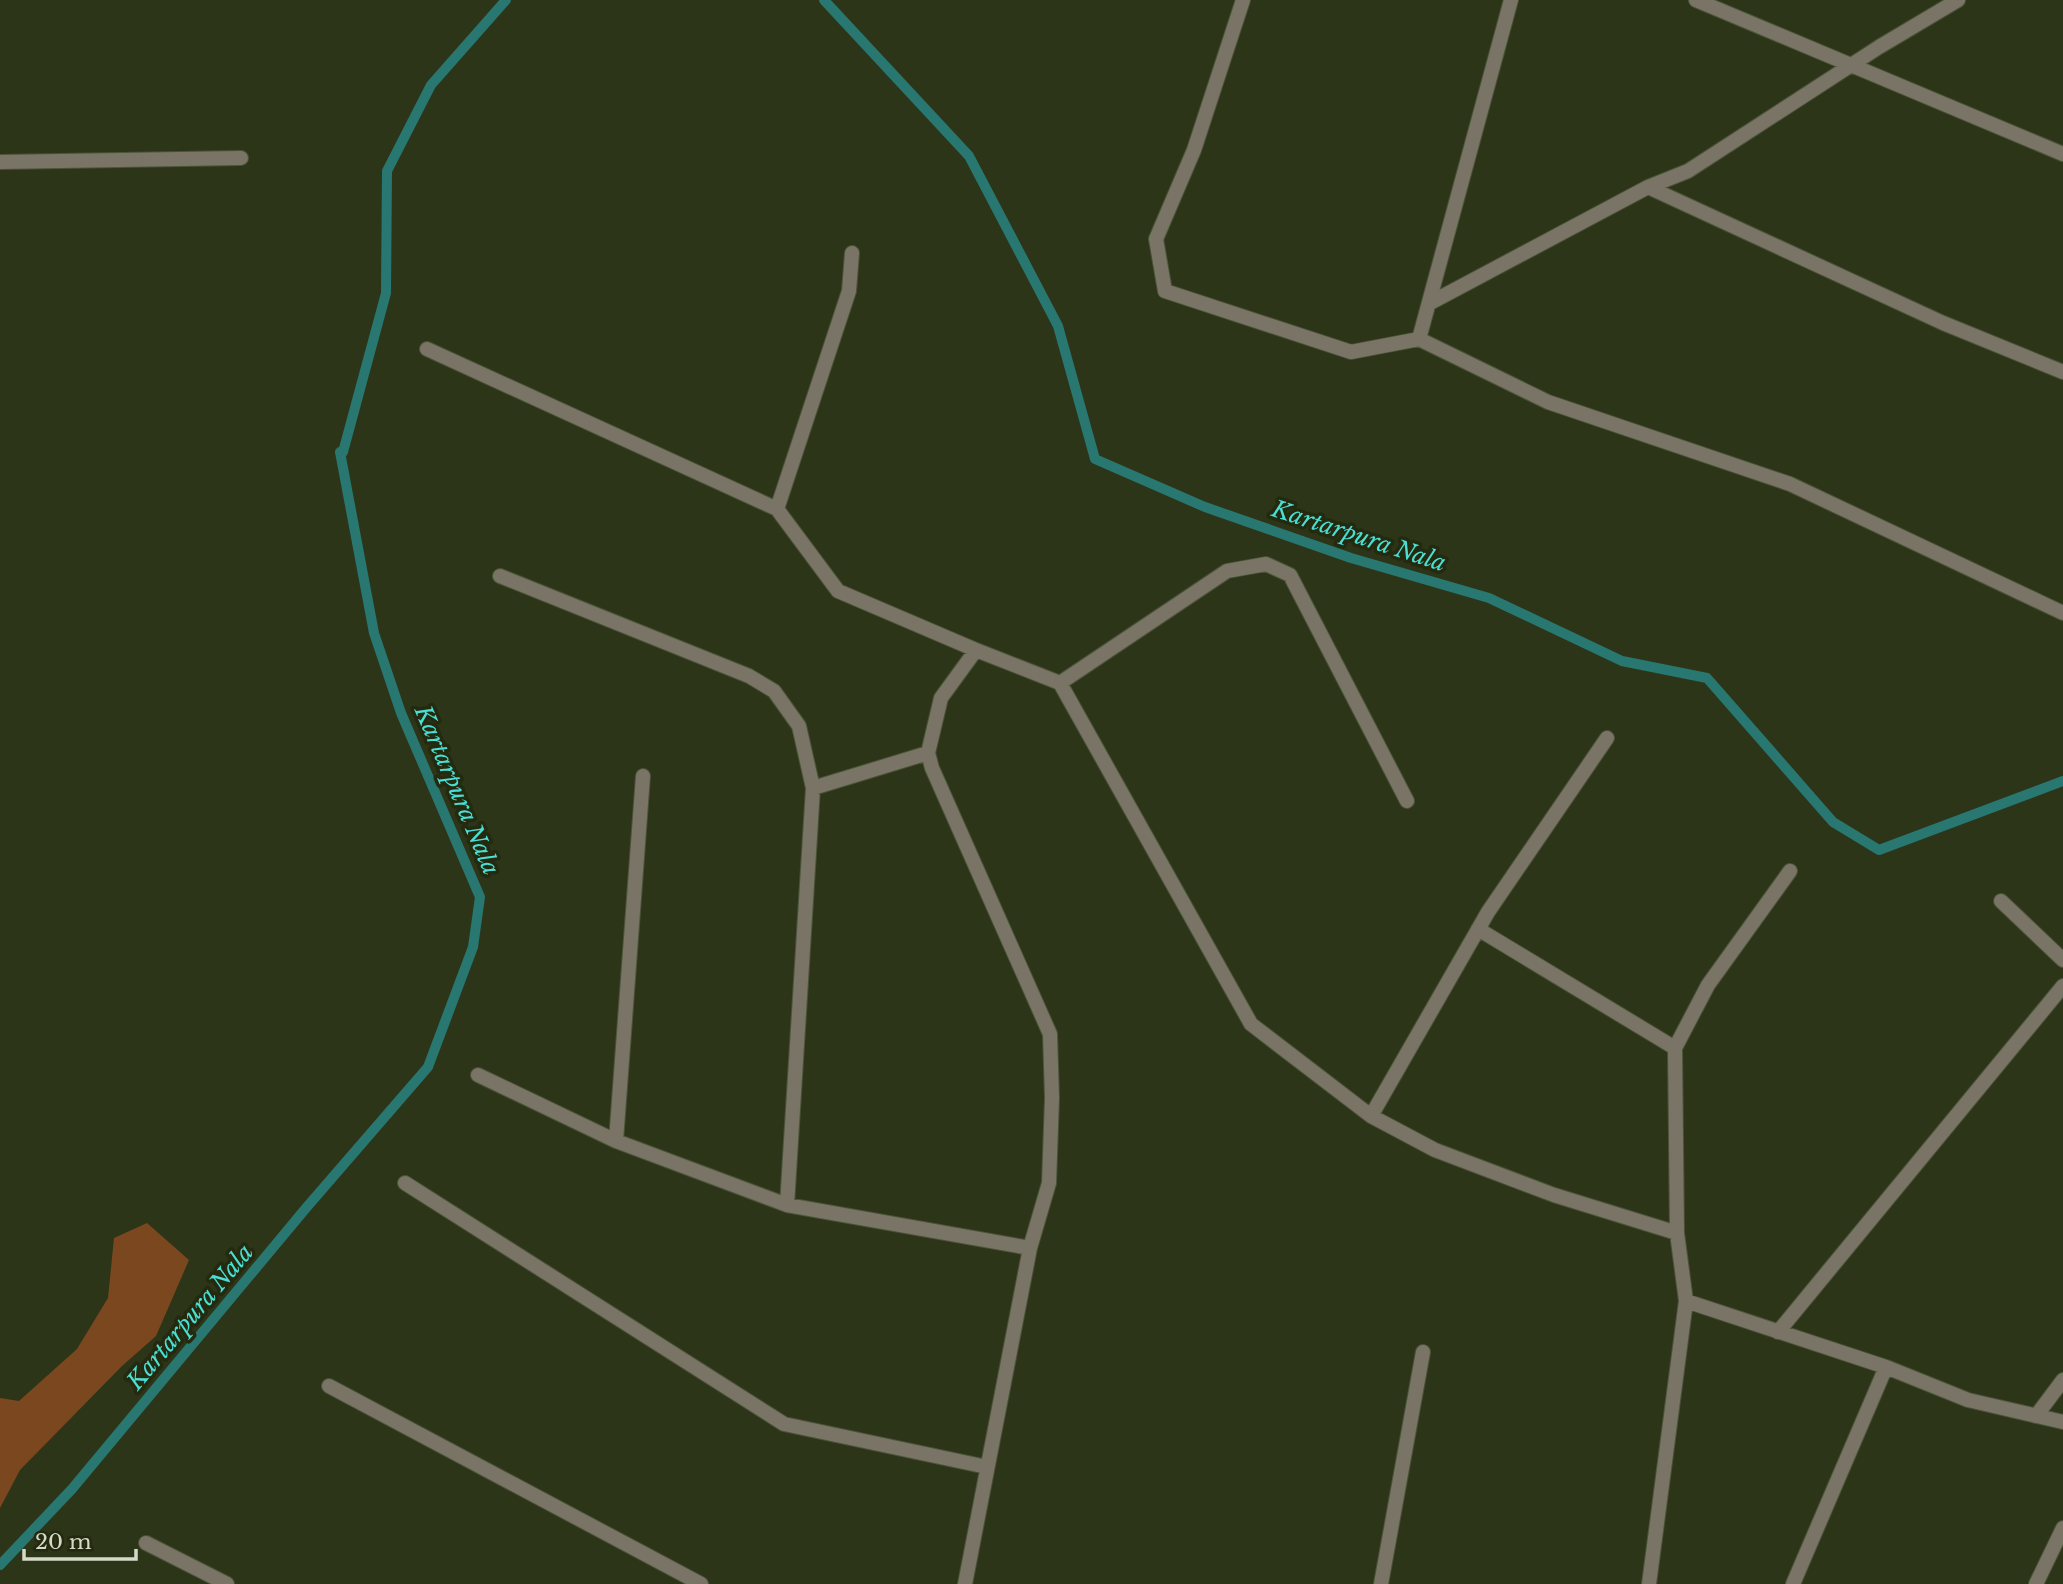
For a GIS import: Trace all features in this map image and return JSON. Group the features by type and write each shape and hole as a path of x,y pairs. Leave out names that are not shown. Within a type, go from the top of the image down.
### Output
{"street":[{"path":"1243,0 1194,150 1156,239 1165,291 1351,352 1419,339 1548,402 1790,484 2063,613"},
{"path":"1419,339 1511,0"},
{"path":"1696,0 2063,154"},
{"path":"1430,303 1648,187 1688,172 1853,64 1958,0"},
{"path":"0,162 241,158"},
{"path":"1648,187 1943,323 2063,372"},
{"path":"777,509 849,291 852,253"},
{"path":"427,349 777,509 838,591 1060,683 1251,1024 1371,1116 1435,1150 1554,1195 1677,1233"},
{"path":"1060,683 1227,571 1266,564 1290,575 1407,801"},
{"path":"500,576 748,676 774,691 799,726 813,788 787,1205"},
{"path":"965,1584 1030,1248 1049,1183 1052,1098 1050,1034 932,768 928,753 940,698 976,650"},
{"path":"1371,1116 1478,929 1607,738"},
{"path":"813,788 928,753"},
{"path":"616,1141 643,776"},
{"path":"1648,1584 1686,1301 1677,1233 1675,1048 1708,985 1790,871"},
{"path":"2001,901 2063,960"},
{"path":"1478,929 1675,1048"},
{"path":"1779,1332 2063,986"},
{"path":"478,1075 616,1141 787,1205 1030,1248"},
{"path":"405,1183 784,1424 987,1467"},
{"path":"1686,1301 1886,1367 1968,1400 2063,1422"},
{"path":"1381,1584 1423,1352"},
{"path":"1793,1584 1886,1367"},
{"path":"2036,1416 2063,1380"},
{"path":"329,1386 701,1584"},
{"path":"2036,1584 2063,1528"},
{"path":"146,1543 227,1584"}],"shaded area":[{"path":"147,1223 189,1260 156,1336 122,1366 20,1470 0,1508 0,1398 19,1401 77,1349 108,1298 114,1238"}],"waterway":[{"name":"Kartarpura Nala","path":"0,1565 72,1489 306,1208 428,1067 473,947 480,897 401,713 374,633 340,452 343,452 386,293 387,171 431,85 506,0"},
{"name":"Kartarpura Nala","path":"824,0 969,156 1058,326 1095,459 1205,507 1351,558 1489,598 1622,661 1707,678 1833,822 1879,850 2063,781"}]}
